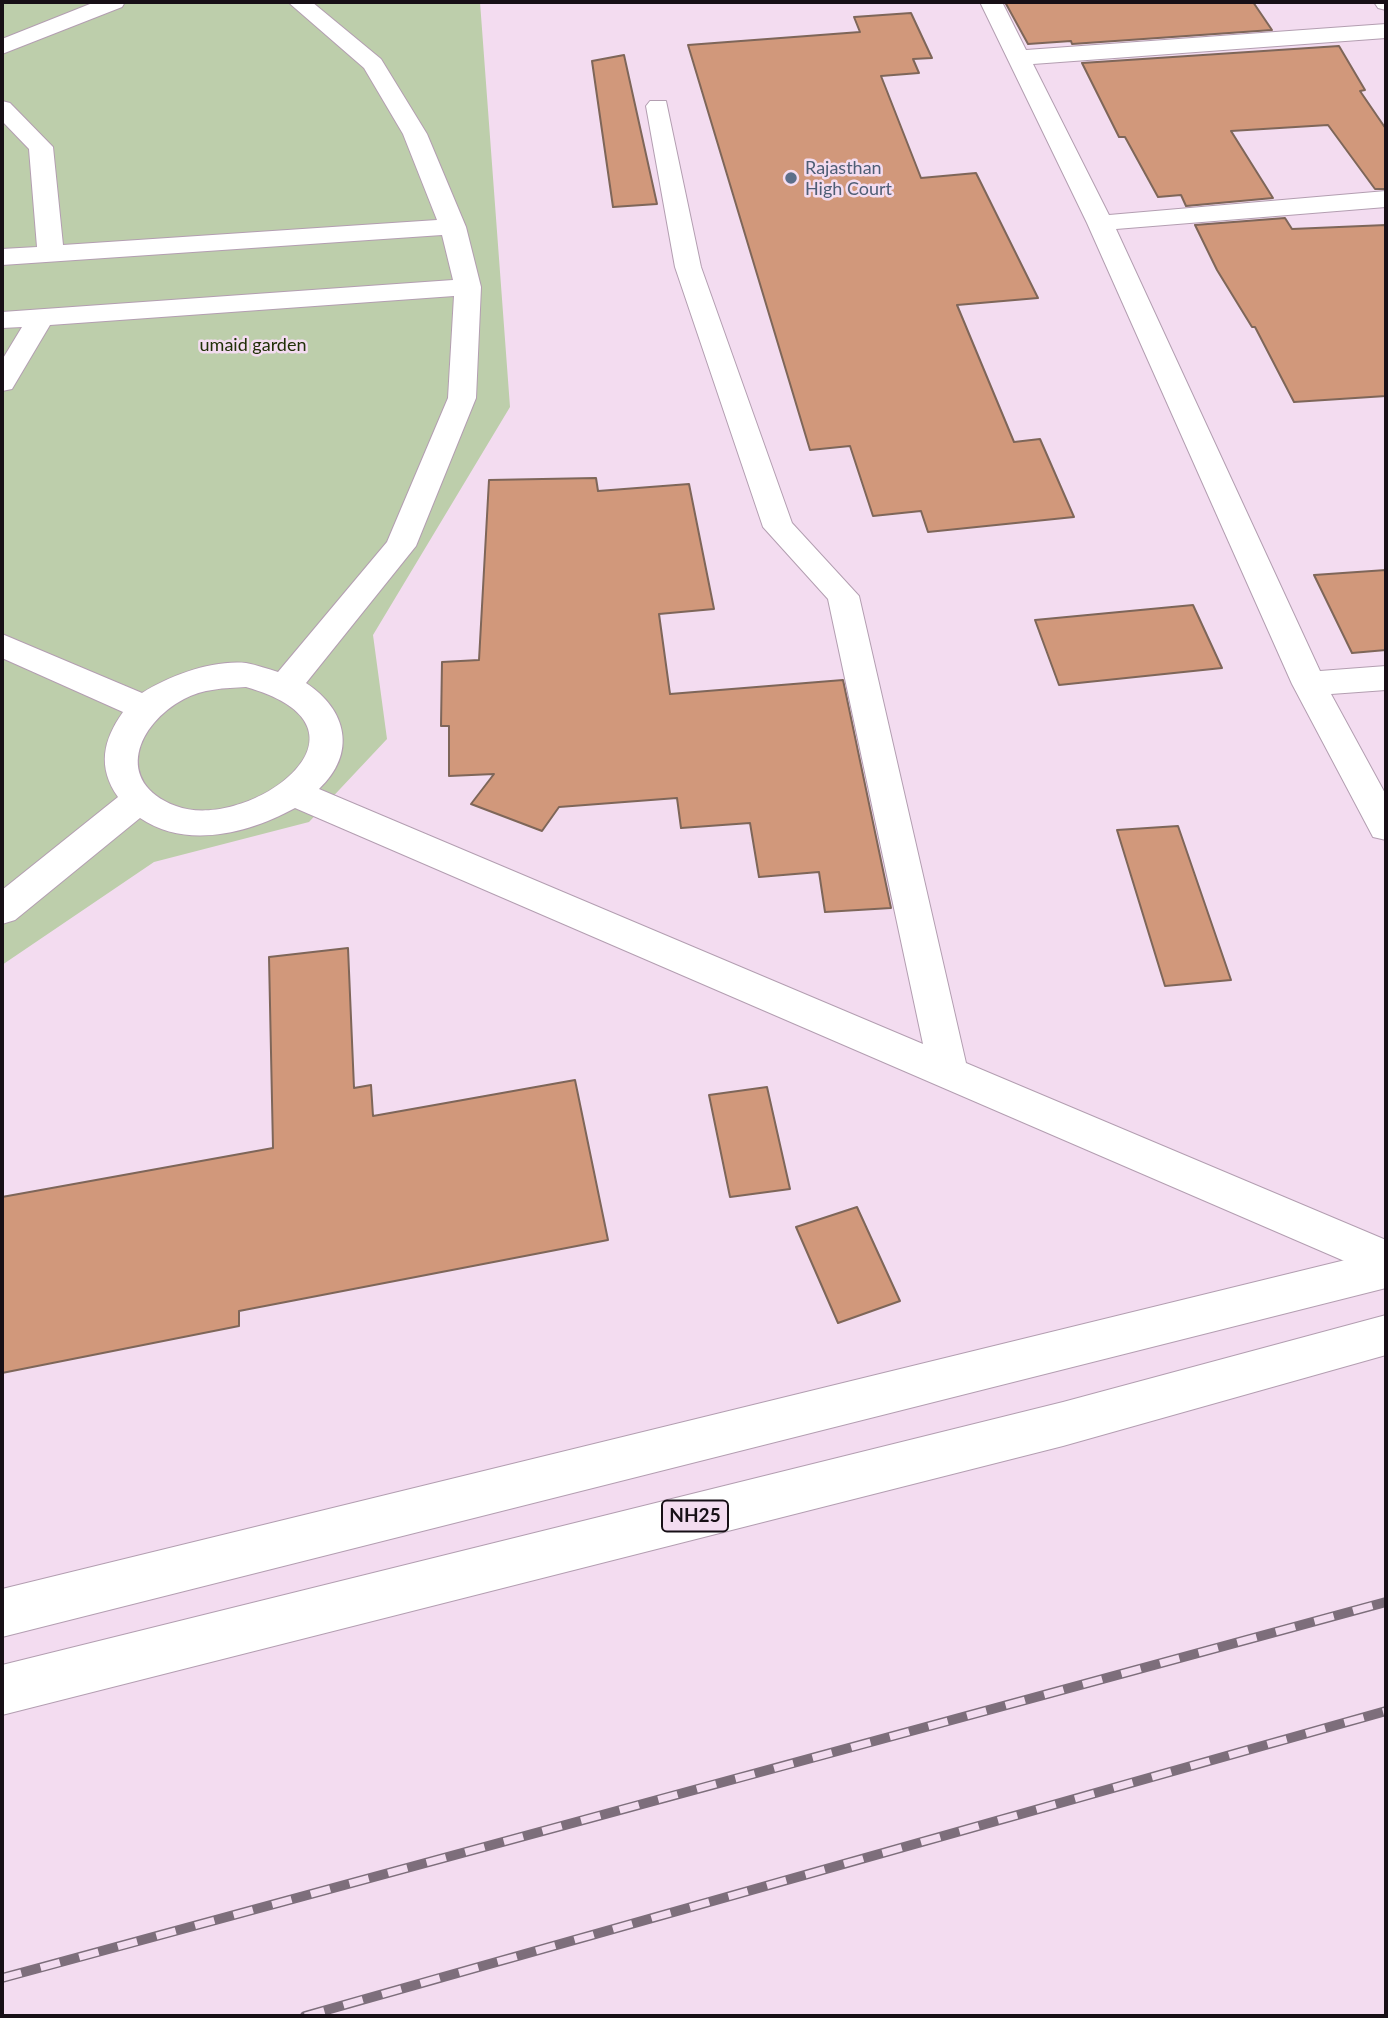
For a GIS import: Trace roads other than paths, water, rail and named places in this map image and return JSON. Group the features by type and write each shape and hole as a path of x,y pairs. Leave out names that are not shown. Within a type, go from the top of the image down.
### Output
{"street":[{"path":"2,47 114,2"},
{"path":"287,684 401,546 462,398 468,287 453,227 415,134 373,64 299,2"},
{"path":"991,2 1100,223 1309,684 1386,827"},
{"path":"1018,58 1386,31"},
{"path":"659,106 688,268 778,527 843,596 949,1073"},
{"path":"2,108 41,147 51,254"},
{"path":"1100,223 1386,199"},
{"path":"2,257 453,227"},
{"path":"2,320 468,287"},
{"path":"2,383 41,317"},
{"path":"2,645 146,708"},
{"path":"246,674 287,684 312,701 325,723 327,736 320,764 296,794 265,812 247,818 200,824 167,818 137,801 122,781 119,755 125,734 146,708 173,690 210,678 246,674"},
{"path":"1309,684 1386,678"},
{"path":"296,794 1386,1261"},
{"path":"2,910 137,801"},
{"path":"2,1612 1386,1269"},
{"name":"NH25","path":"2,1690 1063,1424 1386,1335"}],"railway":[{"path":"2,1978 1386,1602"},
{"path":"305,2016 1386,1711"}],"place":[{"name":"Rajasthan High Court","path":"791,178"}],"park label":[{"name":"umaid garden","path":"253,345"}]}
